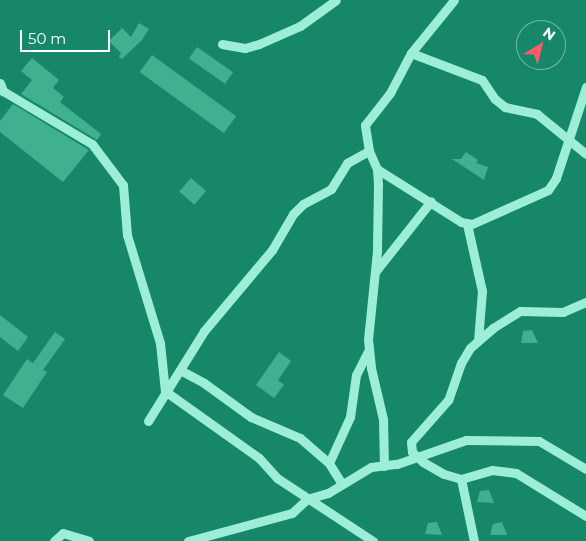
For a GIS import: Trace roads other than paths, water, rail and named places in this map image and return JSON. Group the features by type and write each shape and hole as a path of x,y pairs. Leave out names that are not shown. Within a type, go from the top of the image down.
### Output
{"street":[{"path":"222,44 245,48 260,44 300,26 336,0"},
{"path":"384,466 384,420 369,348 374,272 377,169 369,151 365,125 390,93 411,53 454,0"},
{"path":"411,53 482,80 495,99 505,107 537,114 586,154"},
{"path":"0,83 3,91 92,144 123,185 126,235 160,343 165,391 259,458 277,478 307,500 373,541"},
{"path":"467,224 548,190 556,178 586,87"},
{"path":"148,422 160,404 165,391 204,331 272,250 293,214 303,204 331,189 345,166 369,151"},
{"path":"377,169 467,224 481,282 478,341"},
{"path":"374,272 431,201"},
{"path":"586,302 563,312 520,311 478,341 461,363 448,400 431,415 411,442 412,452 444,474 461,479 492,470 516,473 586,516"},
{"path":"329,463 350,417 356,375 369,348"},
{"path":"180,370 204,383 251,417 300,438 329,463 342,484"},
{"path":"188,541 292,513 307,500 342,484 370,467 384,466 418,457 466,440 539,441 586,470"},
{"path":"461,479 474,541"},
{"path":"54,541 63,533 89,541"}]}
